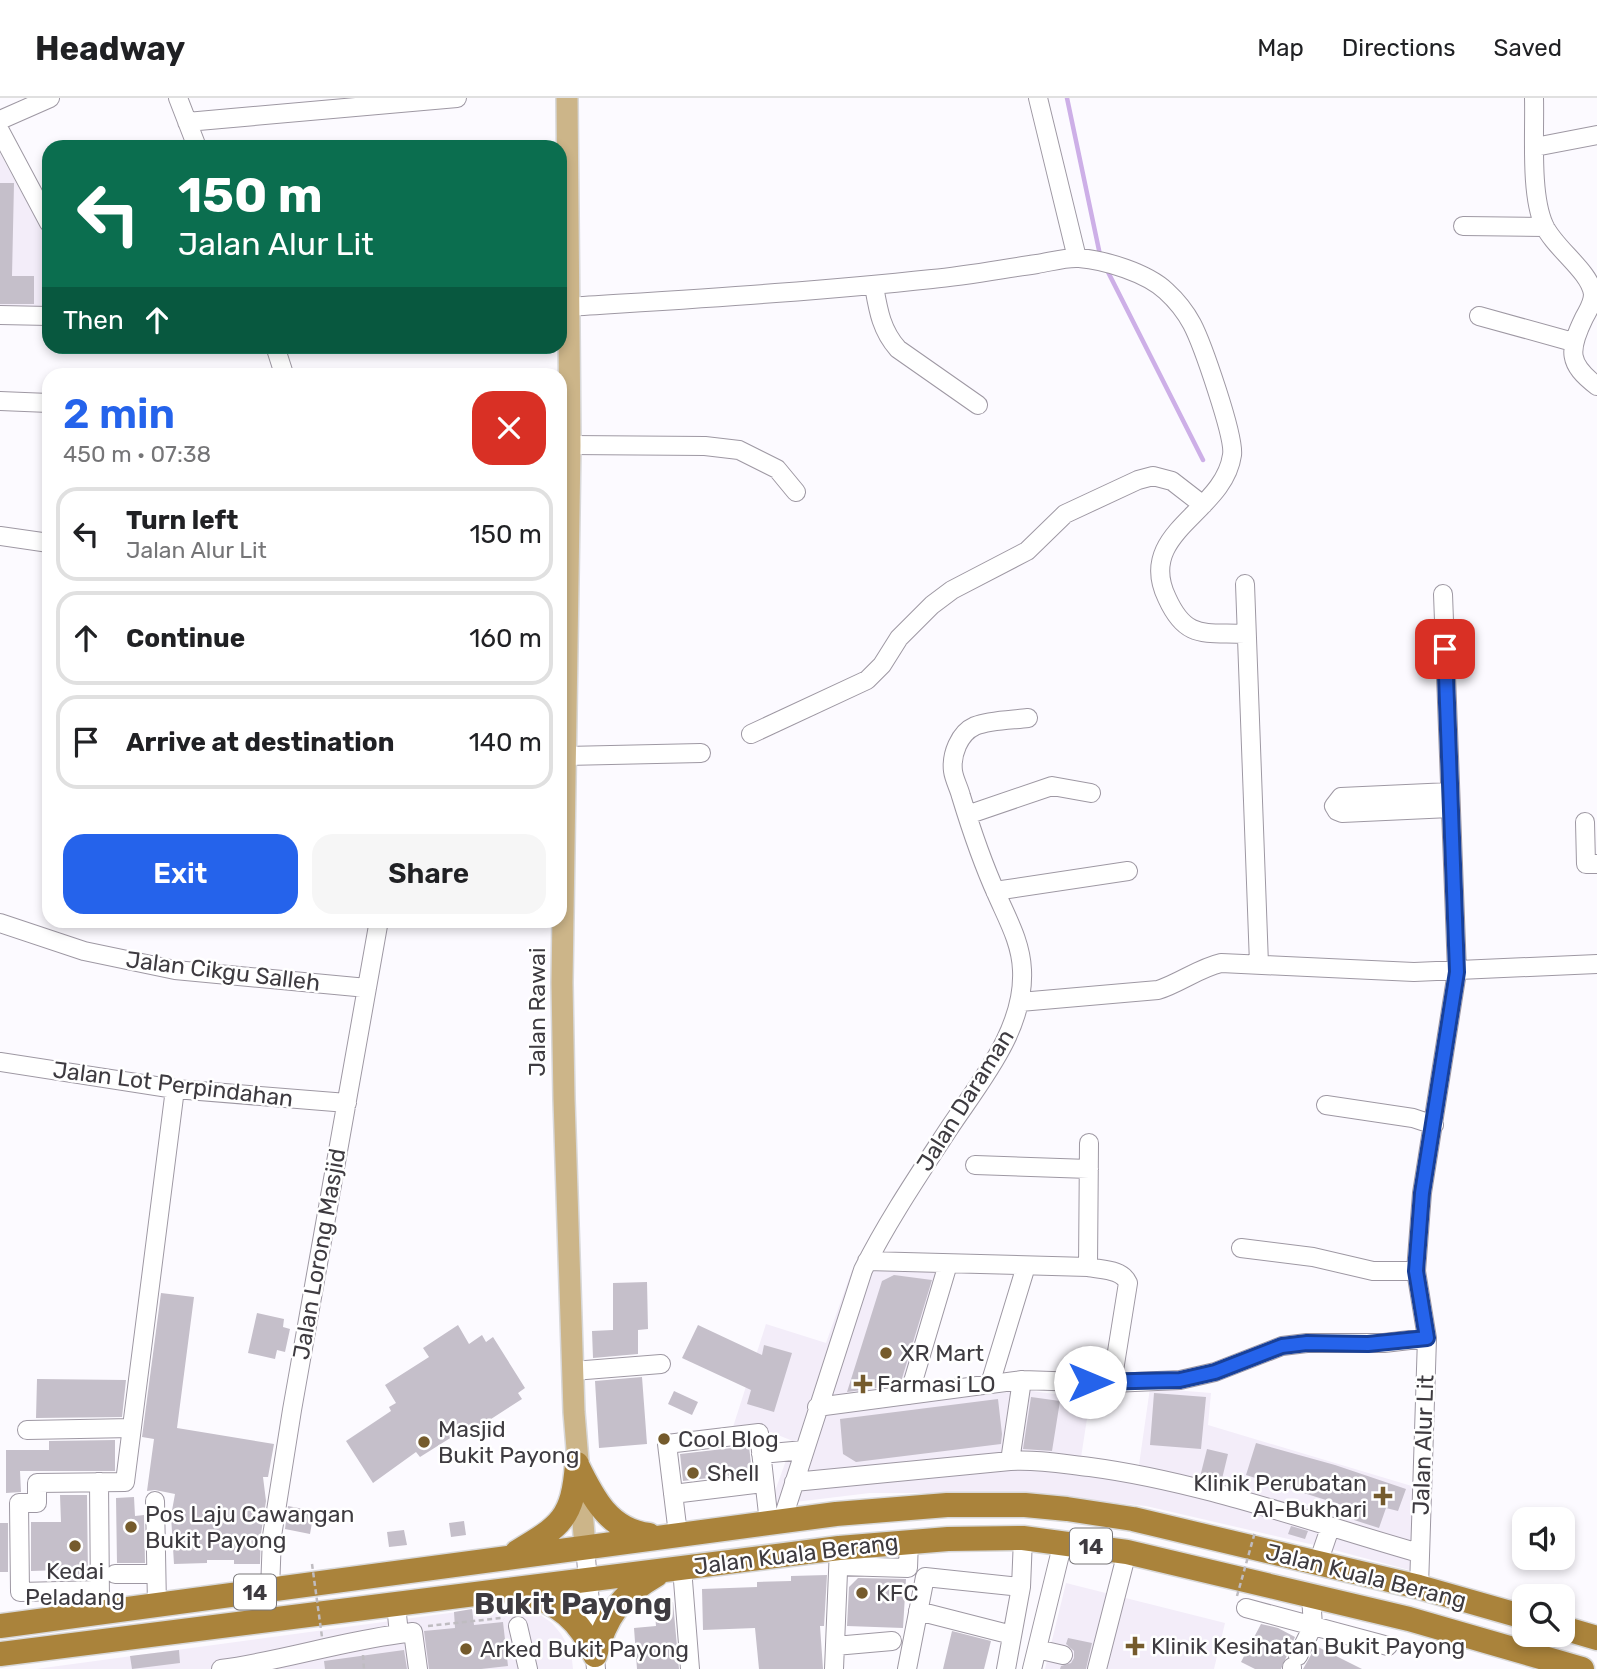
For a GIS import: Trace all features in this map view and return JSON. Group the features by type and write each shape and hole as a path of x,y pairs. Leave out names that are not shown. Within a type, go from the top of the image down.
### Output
{"highway":[{"path":"577,1464 597,1504 622,1527 638,1534 670,1535"},
{"path":"509,1557 544,1537 559,1522 575,1493 577,1464"},
{"name":"Jalan Kuala Berang","path":"0,1626 100,1601 157,1605 775,1522 906,1508 1025,1505 1133,1519 1419,1587 1512,1614"},
{"name":"Jalan Kuala Berang","path":"5,1655 674,1569 839,1557 909,1541 1023,1538 1127,1552 1409,1619 1582,1669"},
{"path":"596,1662 602,1631 620,1602 639,1585 674,1569"},
{"path":"514,1591 543,1598 556,1605 579,1627 596,1662"},
{"path":"1575,1632 1597,1638"}],"main road":[{"name":"Jalan Rawai","path":"567,349 568,98"},
{"name":"Jalan Rawai","path":"567,428 570,445 567,488"},
{"name":"Jalan Rawai","path":"563,928 562,1009 573,1371 577,1464 585,1547"}],"street":[{"path":"0,120 50,98"},
{"path":"178,98 194,140"},
{"path":"187,122 457,98"},
{"path":"1038,98 1077,258"},
{"path":"1534,98 1536,185 1540,216 1552,240 1591,288 1592,303 1573,342 1573,362 1581,374 1597,386"},
{"path":"0,131 42,210"},
{"path":"1535,147 1597,135"},
{"path":"1463,226 1545,227"},
{"path":"569,307 874,286 1077,258 1126,269 1164,288 1180,304 1193,327 1231,434 1232,455 1224,475 1203,505 1169,540 1161,557 1159,567 1163,592 1174,614 1188,629 1197,632 1245,634"},
{"path":"874,286 880,320 890,340 898,349 978,405"},
{"path":"0,315 42,316"},
{"path":"1479,316 1573,342"},
{"path":"0,401 42,403"},
{"path":"570,445 705,446 739,450 777,468 796,492"},
{"path":"751,734 867,680 882,665 899,638 932,605 952,590 1027,551 1065,514 1109,492 1153,476 1172,481 1203,505"},
{"path":"0,536 42,542"},
{"path":"1245,584 1259,964"},
{"name":"Jalan Alur Lit","path":"1419,1587 1427,1338 1416,1271 1422,1193 1457,972 1443,594"},
{"name":"Jalan Daraman","path":"775,1522 794,1482 867,1261 997,1055 1012,1027 1020,1002 1022,972 1019,947 995,891 953,771 958,743 975,726 1028,718"},
{"path":"567,756 701,753"},
{"path":"967,815 1052,786 1091,793"},
{"path":"1341,797 1450,800 1342,813 1334,806 1341,797"},
{"path":"1585,822 1586,864 1597,864"},
{"path":"995,891 1128,872"},
{"name":"Jalan Cikgu Salleh","path":"0,923 84,951 175,970 367,988"},
{"name":"Jalan Lorong Masjid","path":"270,1590 272,1536 286,1448 378,928"},
{"path":"1020,1002 1158,990 1221,963 1413,972 1597,964"},
{"name":"Jalan Lot Perpindahan","path":"0,1062 176,1089 346,1103"},
{"path":"99,1482 100,1601 20,1592 19,1503 37,1503 37,1483 99,1482 125,1482 176,1089"},
{"path":"1326,1105 1413,1118 1434,1125"},
{"path":"1088,1267 1089,1143"},
{"path":"975,1166 1088,1168"},
{"path":"1241,1248 1313,1257 1373,1271 1416,1271"},
{"path":"867,1261 1088,1267 1125,1276 1128,1283 1112,1383"},
{"path":"909,1395 948,1264"},
{"path":"990,1384 1026,1266"},
{"path":"817,1407 1022,1380 1112,1383 1180,1380 1206,1375 1282,1346 1307,1343 1384,1343 1427,1338"},
{"path":"573,1371 661,1364"},
{"path":"1010,1461 1022,1380"},
{"path":"27,1430 132,1428"},
{"path":"670,1535 673,1494 667,1444 759,1433 764,1483 775,1522"},
{"path":"761,1454 804,1450"},
{"path":"794,1482 1010,1461 1057,1463 1181,1483 1419,1553"},
{"path":"673,1494 764,1483"},
{"path":"155,1501 157,1605"},
{"path":"1318,1563 1330,1528"},
{"path":"1006,1669 1021,1587 1023,1538"},
{"path":"1032,1669 1063,1542"},
{"path":"585,1547 596,1662"},
{"path":"1097,1669 1127,1552"},
{"path":"834,1669 839,1557"},
{"path":"674,1569 690,1669"},
{"path":"115,1574 156,1574"},
{"path":"907,1669 925,1577 1021,1587"},
{"path":"1294,1664 1313,1626 1311,1596"},
{"path":"1242,1602 1313,1626 1388,1646"},
{"path":"396,1605 418,1669"},
{"path":"918,1611 1012,1635"},
{"path":"518,1626 528,1669"},
{"path":"221,1669 287,1663 360,1639 406,1633"},
{"path":"835,1646 892,1641"},
{"path":"1037,1649 1063,1655"}],"path":[{"path":"1242,1602 1255,1532"},
{"path":"312,1564 322,1637"},
{"path":"406,1633 419,1626 501,1618 518,1626"}],"shaded area":[{"path":"0,153 42,230 42,308 0,307"},
{"path":"852,1270 943,1272 902,1405 1025,1390 1090,1399 1080,1464 1138,1472 1150,1388 1211,1393 1208,1425 1425,1490 1424,1574 1323,1547 1146,1506 1016,1493 870,1493 770,1505 793,1441 750,1424 733,1427 766,1324 826,1343"},
{"name":"Klinik Kesihatan Bukit Payong","path":"1066,1583 1225,1623 1214,1669 1045,1669"},
{"path":"509,1605 539,1614 552,1623 571,1651 573,1669 36,1669"}],"building":[{"path":"0,183 14,183 12,276 34,276 34,304 0,304"},
{"path":"894,1275 932,1280 900,1385 847,1392 882,1281"},
{"path":"647,1282 648,1329 638,1330 638,1354 593,1358 592,1331 613,1330 613,1283"},
{"path":"161,1293 194,1297 177,1428 274,1444 268,1477 263,1477 266,1501 260,1564 207,1560 207,1563 174,1564 171,1516 175,1494 147,1491 154,1439 142,1437"},
{"path":"257,1313 284,1319 283,1327 290,1329 285,1352 277,1350 275,1359 248,1353"},
{"path":"458,1325 469,1344 482,1335 486,1342 493,1337 525,1388 518,1393 522,1399 474,1430 471,1425 420,1457 416,1452 373,1483 346,1441 391,1411 389,1407 396,1403 385,1385 429,1357 423,1348"},
{"path":"698,1325 762,1355 764,1345 792,1353 774,1412 747,1404 751,1390 682,1358"},
{"path":"642,1377 647,1444 599,1448 595,1381"},
{"path":"37,1379 126,1380 122,1417 36,1418"},
{"path":"674,1391 698,1402 692,1415 668,1404"},
{"path":"1154,1393 1206,1397 1201,1449 1150,1445"},
{"path":"1031,1397 1060,1401 1052,1451 1023,1449"},
{"path":"998,1399 1001,1444 856,1462 843,1454 840,1419"},
{"path":"115,1440 115,1471 20,1471 21,1492 6,1493 6,1450 49,1450 49,1441"},
{"path":"1256,1443 1335,1465 1406,1489 1398,1511 1386,1508 1379,1528 1354,1520 1358,1510 1246,1475"},
{"path":"749,1446 752,1473 683,1481 680,1454"},
{"path":"1207,1449 1228,1454 1221,1483 1200,1477"},
{"name":"Kedai Peladang","path":"60,1495 87,1495 88,1579 62,1580 62,1570 31,1571 31,1522 61,1522"},
{"path":"134,1497 135,1516 144,1515 145,1563 117,1563 116,1498"},
{"path":"288,1506 314,1511 310,1534 285,1529"},
{"path":"464,1521 466,1535 451,1537 449,1523"},
{"path":"0,1523 8,1523 8,1572 0,1572"},
{"path":"1291,1526 1308,1531 1305,1539 1288,1534"},
{"path":"404,1530 407,1545 389,1547 387,1532"},
{"path":"827,1575 824,1626 820,1626 823,1669 759,1669 755,1628 703,1630 702,1589 757,1587 757,1582 791,1581 791,1576"},
{"path":"858,1578 906,1579 903,1628 847,1626 849,1587"},
{"path":"673,1602 679,1669 637,1669 634,1628 656,1626 654,1603"},
{"name":"Arked Bukit Payong","path":"472,1609 474,1625 503,1622 508,1666 429,1669 424,1631 455,1628 454,1612"},
{"path":"1261,1624 1278,1628 1295,1637 1281,1669 1255,1669 1241,1662"},
{"path":"952,1631 991,1641 984,1669 943,1669"},
{"path":"1068,1638 1092,1643 1086,1669 1060,1669 1074,1658 1074,1651 1066,1644"},
{"path":"1316,1646 1362,1669 1303,1669"},
{"path":"179,1650 180,1663 132,1669 130,1656"},
{"path":"404,1650 407,1669 325,1669 324,1661"}],"waterway":[{"path":"1067,98 1100,255"},
{"path":"1107,270 1203,460"}],"place":[{"name":"XR Mart","path":"886,1353"},
{"name":"Farmasi LO","path":"863,1384"},
{"name":"Cool Blog","path":"664,1439"},
{"name":"Masjid Bukit Payong","path":"424,1442"},
{"name":"Shell","path":"693,1473"},
{"name":"Klinik Perubatan Al-Bukhari","path":"1383,1496"},
{"name":"Pos Laju Cawangan Bukit Payong","path":"131,1527"},
{"name":"Kedai Peladang","path":"75,1546"},
{"name":"KFC","path":"862,1593"},
{"name":"Klinik Kesihatan Bukit Payong","path":"1135,1646"},
{"name":"Arked Bukit Payong","path":"466,1649"}],"district":[{"name":"Bukit Payong","path":"573,1604"}],"route":[{"path":"1090,1382 1180,1380 1206,1375 1282,1346 1307,1343 1368,1344 1427,1338 1416,1271 1422,1193 1457,972 1445,649"}]}
